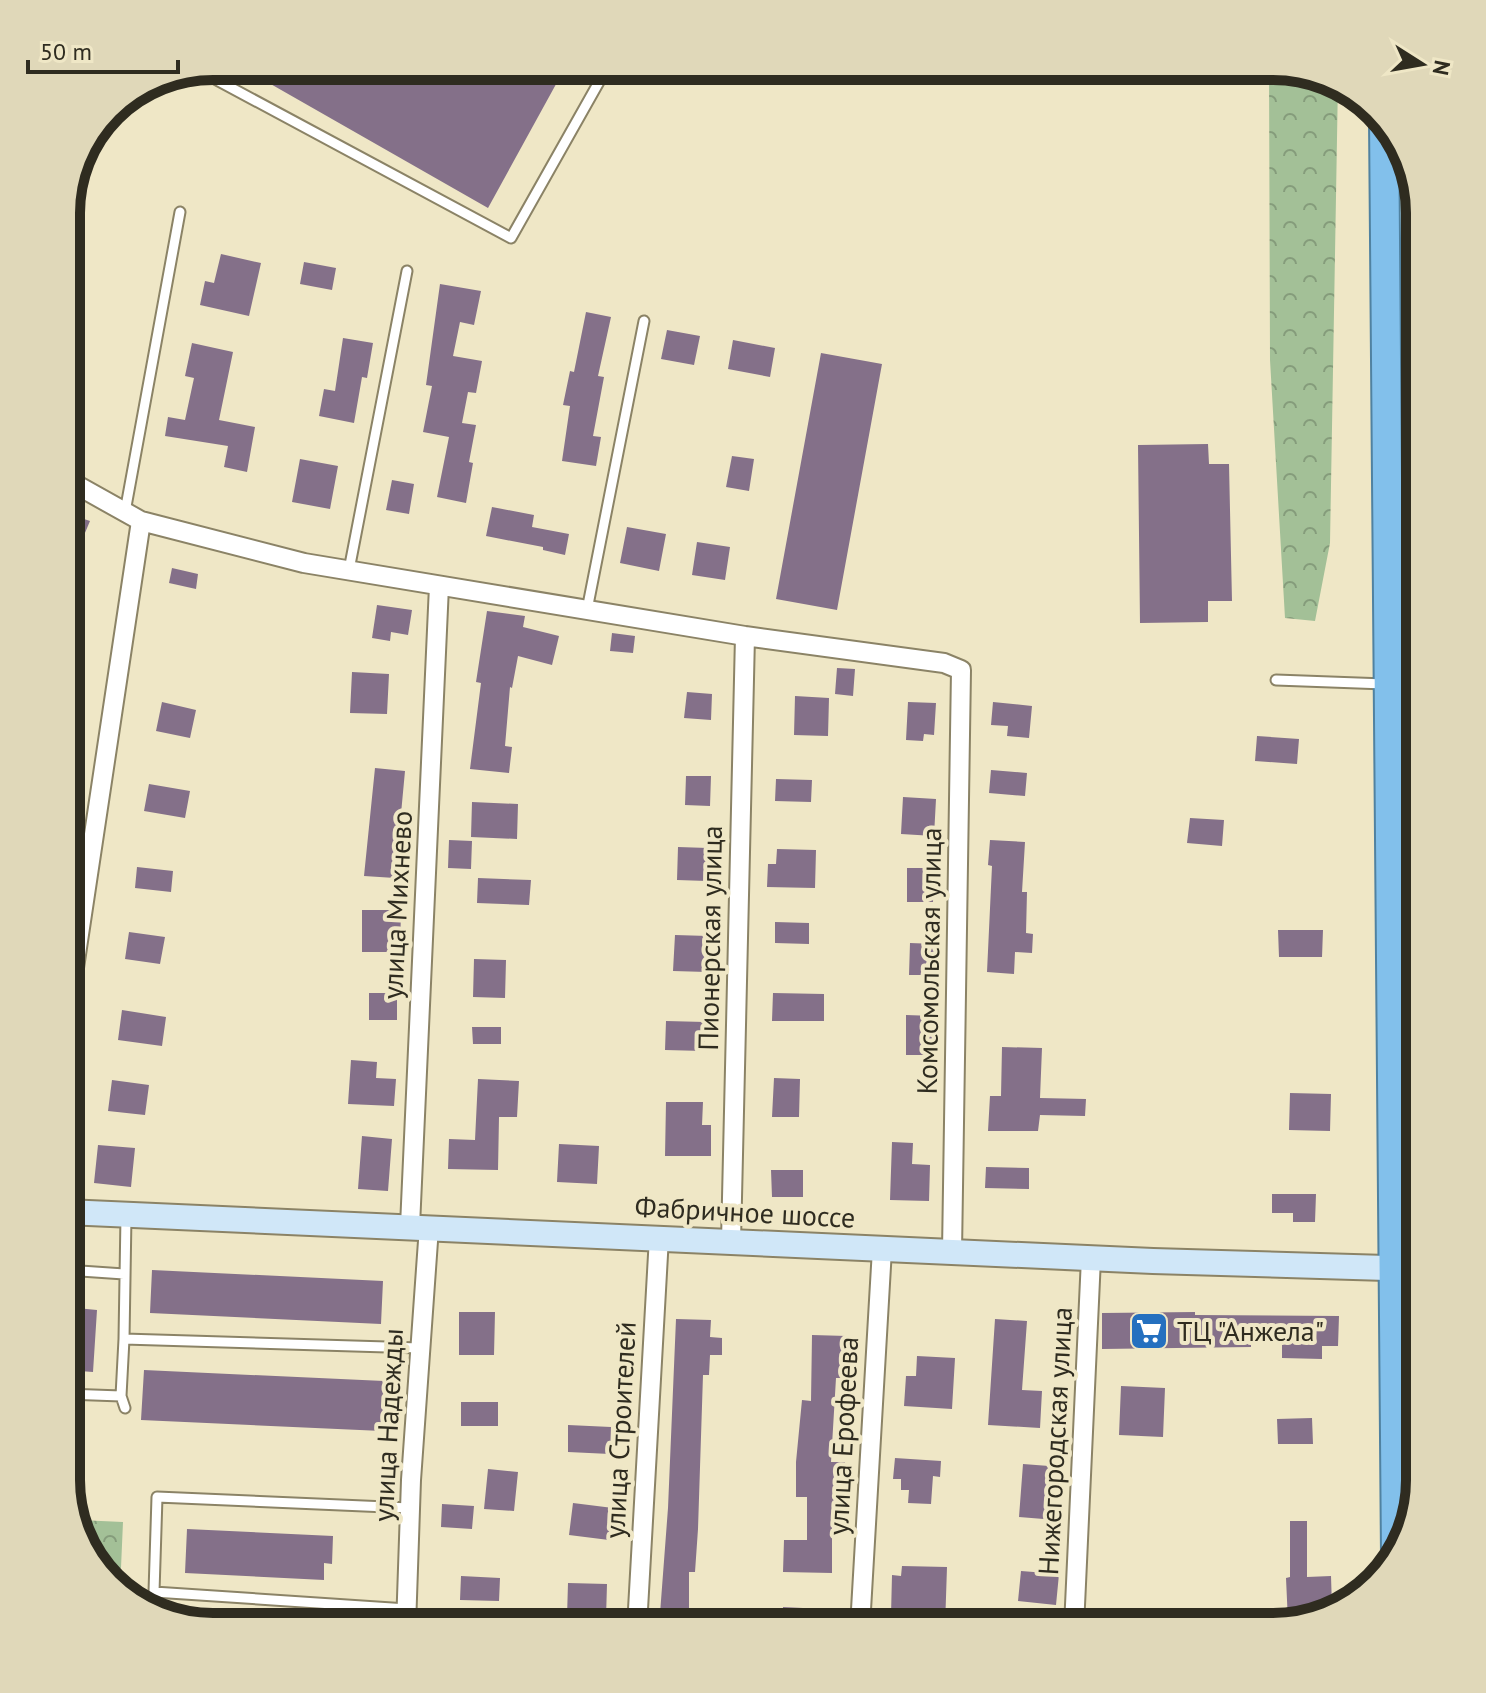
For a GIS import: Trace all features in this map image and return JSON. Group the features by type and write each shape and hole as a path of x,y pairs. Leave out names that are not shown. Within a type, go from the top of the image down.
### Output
{"highway":[{"path":"1384,140 1388,684 1406,1238"},
{"path":"1397,1527 1406,1295"}],"main road":[{"name":"Фабричное шоссе","path":"80,1213 1406,1269"}],"street":[{"path":"80,487 133,517 304,563 745,636"},
{"path":"80,916 133,517"},
{"name":"улица Михнево","path":"420,1227 439,586"},
{"name":"Комсомольская улица","path":"745,636 944,663 961,670 952,1252"},
{"name":"Пионерская улица","path":"731,1241 745,636"},
{"name":"улица Надежды","path":"406,1613 420,1348 420,1227"},
{"name":"улица Строителей","path":"638,1613 659,1237"},
{"name":"улица Ерофеева","path":"861,1613 882,1249"},
{"name":"Нижегородская улица","path":"1075,1613 1091,1258"}],"lane":[{"path":"217,80 511,238 600,80"},
{"path":"133,517 180,212"},
{"path":"349,570 407,271"},
{"path":"587,610 644,321"},
{"path":"1276,680 1388,684"},
{"path":"125,1408 121,1396 126,1216"},
{"path":"80,1271 124,1274"},
{"path":"124,1339 420,1348"},
{"path":"80,1395 121,1396"},
{"path":"358,1613 154,1592 157,1497 410,1508"}],"green space":[{"path":"1269,80 1282,80 1308,85 1338,97 1330,543 1315,621 1285,618 1270,360"},
{"path":"86,1520 123,1522 121,1568 113,1568 107,1561"}],"building":[{"path":"264,80 558,80 488,208"},
{"path":"221,254 261,263 249,316 200,305 205,281 214,283"},
{"path":"304,262 336,268 332,290 300,284"},
{"path":"440,284 481,291 474,325 460,322 453,356 482,361 476,393 468,392 462,423 476,425 466,503 437,497 449,437 423,432 432,386 426,385"},
{"path":"586,312 611,317 598,376 604,377 593,436 601,437 596,466 562,461 570,406 563,405 570,371 574,372"},
{"path":"667,330 700,336 694,365 661,359"},
{"path":"343,338 373,343 367,378 362,377 354,423 319,416 324,389 335,391"},
{"path":"733,340 775,348 770,377 728,369"},
{"path":"192,343 233,352 219,420 255,427 247,472 224,467 228,446 165,436 168,417 185,420 194,378 185,376"},
{"path":"821,353 882,364 837,610 776,599"},
{"path":"1208,444 1209,464 1229,464 1232,601 1208,601 1208,622 1140,623 1138,445"},
{"path":"732,456 754,459 749,491 726,487"},
{"path":"300,459 338,466 330,509 292,502"},
{"path":"392,480 414,484 409,514 386,510"},
{"path":"492,507 534,515 532,527 569,534 565,555 543,550 543,547 486,536"},
{"path":"80,518 90,521 80,539"},
{"path":"627,527 666,534 659,571 620,563"},
{"path":"697,542 730,547 725,580 692,575"},
{"path":"172,568 198,574 196,589 169,583"},
{"path":"377,605 412,610 408,635 391,632 390,641 372,638"},
{"path":"487,611 525,616 523,627 559,636 552,665 518,656 510,687 505,746 512,747 509,773 470,769 481,683 476,682"},
{"path":"612,633 635,636 633,653 610,651"},
{"path":"837,668 855,669 853,696 835,694"},
{"path":"352,672 389,674 387,714 350,713"},
{"path":"687,692 712,694 711,720 684,718"},
{"path":"795,696 829,698 828,736 794,735"},
{"path":"162,702 196,710 190,738 156,731"},
{"path":"908,702 936,703 934,735 924,734 923,741 906,740"},
{"path":"993,702 1032,706 1029,738 1007,736 1008,726 991,725"},
{"path":"1257,736 1299,739 1297,764 1255,761"},
{"path":"375,768 405,771 395,878 364,876"},
{"path":"991,770 1027,773 1025,796 989,793"},
{"path":"686,776 711,776 710,806 685,805"},
{"path":"776,779 812,780 811,802 775,801"},
{"path":"149,784 190,791 185,818 144,811"},
{"path":"903,797 936,799 934,836 901,834"},
{"path":"472,802 518,804 517,839 471,837"},
{"path":"1190,818 1224,820 1222,846 1187,843"},
{"path":"449,840 472,841 471,869 448,868"},
{"path":"990,840 1025,842 1022,892 1027,892 1026,933 1033,934 1032,953 1015,952 1014,974 987,972 992,866 988,865"},
{"path":"678,847 708,848 707,881 677,880"},
{"path":"777,849 816,850 815,888 767,887 768,864 776,864"},
{"path":"137,867 173,871 171,892 135,888"},
{"path":"907,868 934,868 933,902 907,902"},
{"path":"478,878 531,880 529,905 477,903"},
{"path":"362,910 401,910 400,952 362,952"},
{"path":"775,922 809,923 809,944 775,943"},
{"path":"1278,930 1323,930 1322,957 1279,957"},
{"path":"129,932 165,937 160,964 125,959"},
{"path":"675,935 708,936 707,972 673,971"},
{"path":"910,943 936,944 935,975 909,975"},
{"path":"474,959 506,960 505,998 473,997"},
{"path":"369,993 397,993 397,1020 369,1020"},
{"path":"773,993 824,994 824,1021 772,1021"},
{"path":"122,1010 166,1017 162,1046 118,1040"},
{"path":"906,1015 934,1016 933,1055 906,1055"},
{"path":"666,1021 705,1022 704,1051 665,1050"},
{"path":"472,1027 501,1027 501,1044 473,1044"},
{"path":"1002,1047 1042,1048 1040,1098 1086,1099 1085,1116 1040,1115 1038,1131 988,1131 990,1096 1001,1096"},
{"path":"351,1060 377,1062 376,1078 396,1079 394,1106 348,1104"},
{"path":"774,1078 800,1079 799,1117 772,1117"},
{"path":"478,1079 519,1081 517,1117 499,1117 498,1170 448,1169 449,1139 475,1140"},
{"path":"112,1080 149,1085 145,1115 108,1111"},
{"path":"1290,1093 1331,1094 1330,1131 1289,1130"},
{"path":"666,1102 703,1102 702,1125 711,1125 711,1156 665,1156"},
{"path":"362,1136 392,1139 388,1191 358,1189"},
{"path":"892,1142 913,1143 912,1164 930,1165 929,1201 890,1200"},
{"path":"559,1144 599,1146 597,1184 557,1182"},
{"path":"98,1145 135,1148 131,1187 94,1183"},
{"path":"986,1167 1029,1168 1029,1189 985,1188"},
{"path":"771,1170 803,1170 803,1197 772,1197"},
{"path":"1272,1194 1316,1194 1315,1222 1293,1222 1293,1213 1272,1213"},
{"path":"152,1270 383,1281 381,1324 150,1313"},
{"path":"80,1308 97,1310 93,1372 80,1371"},
{"path":"459,1312 495,1312 494,1355 459,1355"},
{"path":"1195,1312 1195,1315 1339,1316 1338,1346 1322,1346 1322,1359 1282,1358 1282,1334 1251,1333 1251,1347 1102,1349 1102,1313"},
{"path":"676,1319 711,1320 710,1337 722,1338 722,1355 710,1355 709,1375 703,1375 698,1529 695,1572 689,1572 689,1613 660,1613"},
{"path":"995,1319 1027,1321 1022,1390 1042,1391 1040,1428 988,1425"},
{"path":"812,1335 847,1336 846,1378 836,1378 831,1462 845,1462 845,1487 839,1487 839,1513 832,1513 832,1573 783,1572 784,1540 807,1540 807,1497 796,1497 796,1462 802,1400 811,1401"},
{"path":"917,1356 955,1358 952,1409 904,1406 906,1376 916,1376"},
{"path":"144,1370 384,1381 382,1431 141,1420"},
{"path":"1121,1386 1165,1388 1163,1437 1119,1435"},
{"path":"461,1402 498,1402 498,1426 461,1426"},
{"path":"1312,1418 1313,1444 1278,1444 1277,1419"},
{"path":"568,1425 611,1427 610,1454 568,1452"},
{"path":"895,1458 941,1461 940,1477 933,1476 931,1504 908,1503 909,1490 901,1490 901,1479 893,1479"},
{"path":"1023,1464 1049,1466 1048,1476 1059,1477 1056,1520 1019,1517"},
{"path":"488,1469 518,1472 514,1511 484,1509"},
{"path":"573,1503 613,1508 609,1540 569,1535"},
{"path":"442,1504 474,1506 472,1529 441,1527"},
{"path":"1290,1521 1307,1521 1307,1577 1331,1576 1332,1599 1316,1606 1288,1611 1286,1578 1290,1577"},
{"path":"187,1529 333,1536 332,1564 324,1563 324,1580 185,1573"},
{"path":"902,1566 947,1567 945,1613 891,1613 892,1575 901,1576"},
{"path":"1021,1571 1059,1574 1056,1605 1018,1601"},
{"path":"461,1576 500,1578 499,1601 460,1600"},
{"path":"568,1583 607,1584 606,1613 567,1613"},
{"path":"783,1607 823,1609 823,1613 783,1613"}],"place":[{"name":"ТЦ \"Анжела\"","path":"1149,1331"}]}
